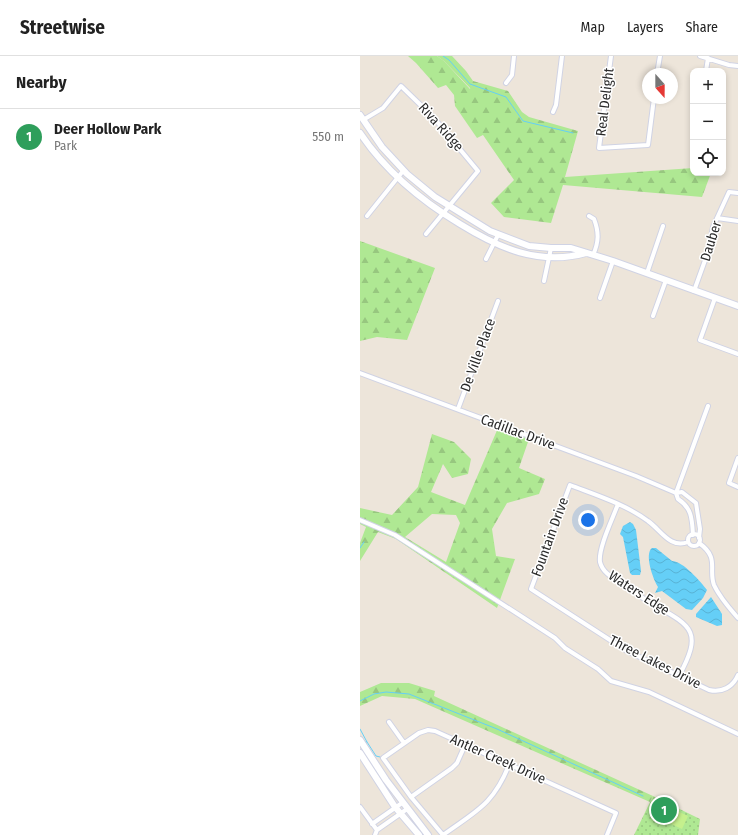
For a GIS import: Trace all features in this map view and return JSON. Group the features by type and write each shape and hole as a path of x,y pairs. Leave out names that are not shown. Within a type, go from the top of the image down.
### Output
{"street":[{"path":"506,83 512,74 514,56"},
{"path":"553,112 556,105 562,56"},
{"name":"Real Delight","path":"611,56 599,148 648,145 653,104"},
{"path":"658,68 660,56"},
{"path":"700,56 729,65 738,66"},
{"path":"706,68 708,58"},
{"name":"Riva Ridge","path":"362,118 383,108 401,86 434,118 478,171 448,206"},
{"path":"362,118 382,147 403,171 448,206 498,235 529,246 571,248 613,261 738,306"},
{"path":"360,132 374,153 397,178 442,213 495,244 527,255 550,258 571,257 586,253"},
{"path":"367,216 403,171"},
{"name":"Dauber","path":"694,291 708,252 717,218 729,192 738,193"},
{"path":"426,234 448,206"},
{"path":"588,216 594,219 598,231 598,242 594,255"},
{"path":"717,218 738,221"},
{"path":"647,273 663,226"},
{"path":"486,259 495,244 498,235"},
{"path":"544,281 551,248"},
{"path":"600,298 613,261"},
{"path":"653,316 666,280"},
{"path":"715,298 700,340 738,354"},
{"name":"De Ville Place","path":"458,409 498,301"},
{"name":"Cadillac Drive","path":"360,373 636,476 676,493 682,492 692,498"},
{"path":"708,406 676,493 678,499 686,505 692,519 693,534 705,548 712,561 714,584 738,618"},
{"path":"738,458 729,483 738,487"},
{"name":"Fountain Drive","path":"531,589 570,485 618,504"},
{"path":"686,505 692,498 696,504 700,518 699,540 693,546 688,542"},
{"path":"618,504 649,521 673,543 682,544 688,542"},
{"name":"Waters Edge","path":"618,504 601,550 600,562 606,572 652,604 680,619 687,626 692,639 692,647 679,676"},
{"path":"692,519 700,518"},
{"path":"360,520 401,539 555,638 565,648 598,669 611,681 649,692 738,734"},
{"path":"688,542 688,538 693,534"},
{"name":"Three Lakes Drive","path":"531,589 627,651 679,676 715,691 722,690 730,686 738,675"},
{"path":"389,722 404,743"},
{"name":"Antler Creek Drive","path":"411,797 383,758 419,733 428,730 465,745 616,813 606,835"},
{"path":"360,740 402,802 404,811 419,835"},
{"path":"465,745 457,763 452,768 411,797 443,835 491,799 499,788 509,765"},
{"path":"360,754 395,807 404,811 428,835"},
{"path":"372,824 402,802"},
{"path":"360,807 362,812 372,824 376,833 387,822 404,811"},
{"path":"383,816 387,822"}],"green space":[{"path":"408,56 437,56 444,61 470,89 473,81 508,91 522,112 529,117 578,131 565,177 690,168 690,176 710,176 702,197 563,185 551,223 504,217 491,203 514,180 483,135 477,138 455,106 454,95 446,85 438,88"},
{"path":"437,56 452,56 473,81 471,89 444,61"},
{"path":"360,241 435,268 407,340 377,337 360,341"},
{"path":"498,428 529,439 519,468 545,479 539,494 507,503 492,529 496,556 515,559 497,608 396,539 378,532 360,561 360,543 366,527 360,524 360,508 392,515 418,487 432,434 454,442 471,459 468,474 452,478 443,464 431,492 465,505","holes":["432,514 456,515 460,523 446,562 405,537"]},
{"path":"381,683 409,683 435,691 434,696 653,796 650,802 415,699 382,696 360,706 360,692"},
{"path":"653,796 700,819 698,835 634,835"},
{"path":"675,810 688,816 682,829 669,823"}],"water":[{"path":"630,522 636,530 641,571 640,575 632,575 630,573 623,537 620,534 623,526"},
{"path":"652,548 656,548 672,561 681,564 696,577 707,590 703,598 692,610 686,609 662,591 655,593 658,587 649,561 650,551"},
{"path":"711,597 722,614 722,625 717,626 696,617 696,614"}],"waterway":[{"path":"443,56 449,60 470,84 506,97 523,121 573,133"},
{"path":"360,548 364,542"},
{"path":"360,701 374,694 386,692 409,694 497,729 643,796"},
{"path":"360,729 367,742 365,742"},
{"path":"367,742 376,756 380,757"}],"place":[{"name":"Deer Hollow Park","path":"664,810"}]}
